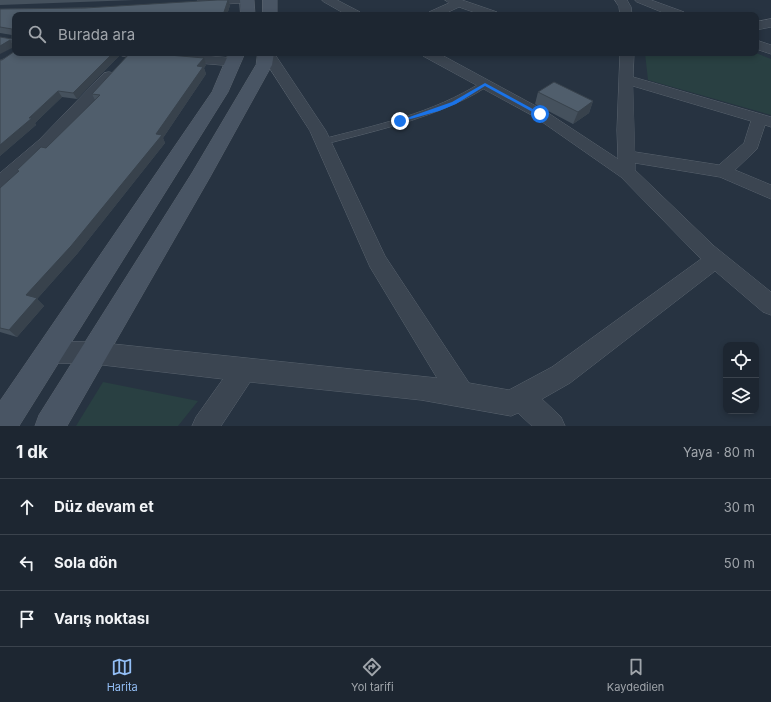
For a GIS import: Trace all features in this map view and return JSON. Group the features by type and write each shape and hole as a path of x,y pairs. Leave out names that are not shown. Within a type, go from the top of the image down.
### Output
{"main road":[{"path":"246,0 248,12"},
{"path":"270,0 270,12"},
{"path":"50,426 204,170 264,65 266,56"},
{"path":"1,426 220,92 235,57"}],"street":[{"path":"189,3 243,0"},
{"path":"328,0 350,12"},
{"path":"621,0 625,12"},
{"path":"641,0 672,12"},
{"path":"438,12 455,1 485,12"},
{"path":"759,25 771,23"},
{"path":"759,45 771,50"},
{"path":"0,183 45,144 128,56"},
{"path":"209,56 235,57"},
{"path":"269,56 318,131 377,261 462,395"},
{"path":"434,56 540,114 627,173 716,259 771,305"},
{"path":"623,56 626,79 627,173"},
{"path":"626,79 766,120 751,145 723,172"},
{"path":"626,156 723,172 771,192"},
{"path":"49,352 94,353 422,388 511,403 561,375 716,259"},
{"path":"205,426 244,369"},
{"path":"520,397 552,426"}],"lane":[{"path":"322,142 438,110 466,97 485,84"}],"green space":[{"path":"759,54 771,59 771,115 648,80 645,56 759,56"},
{"path":"103,382 198,401 178,426 76,426"}],"building":[{"path":"228,0 224,12 12,12 12,29 0,27 0,9 85,8"},
{"path":"0,37 12,39 12,41 10,40 0,46"},
{"path":"12,53 12,56 110,56 73,93 58,91 29,118 32,118 0,145 0,60"},
{"path":"127,56 181,56 204,58 197,66 203,67 156,134 162,135 71,246 26,295 37,298 9,330 0,328 0,188 19,171 17,170 41,147 46,148 100,95 92,94"},
{"path":"554,82 593,101 578,112 538,92"}],"route":[{"path":"400,121 438,110 466,97 485,84 540,114"}]}
